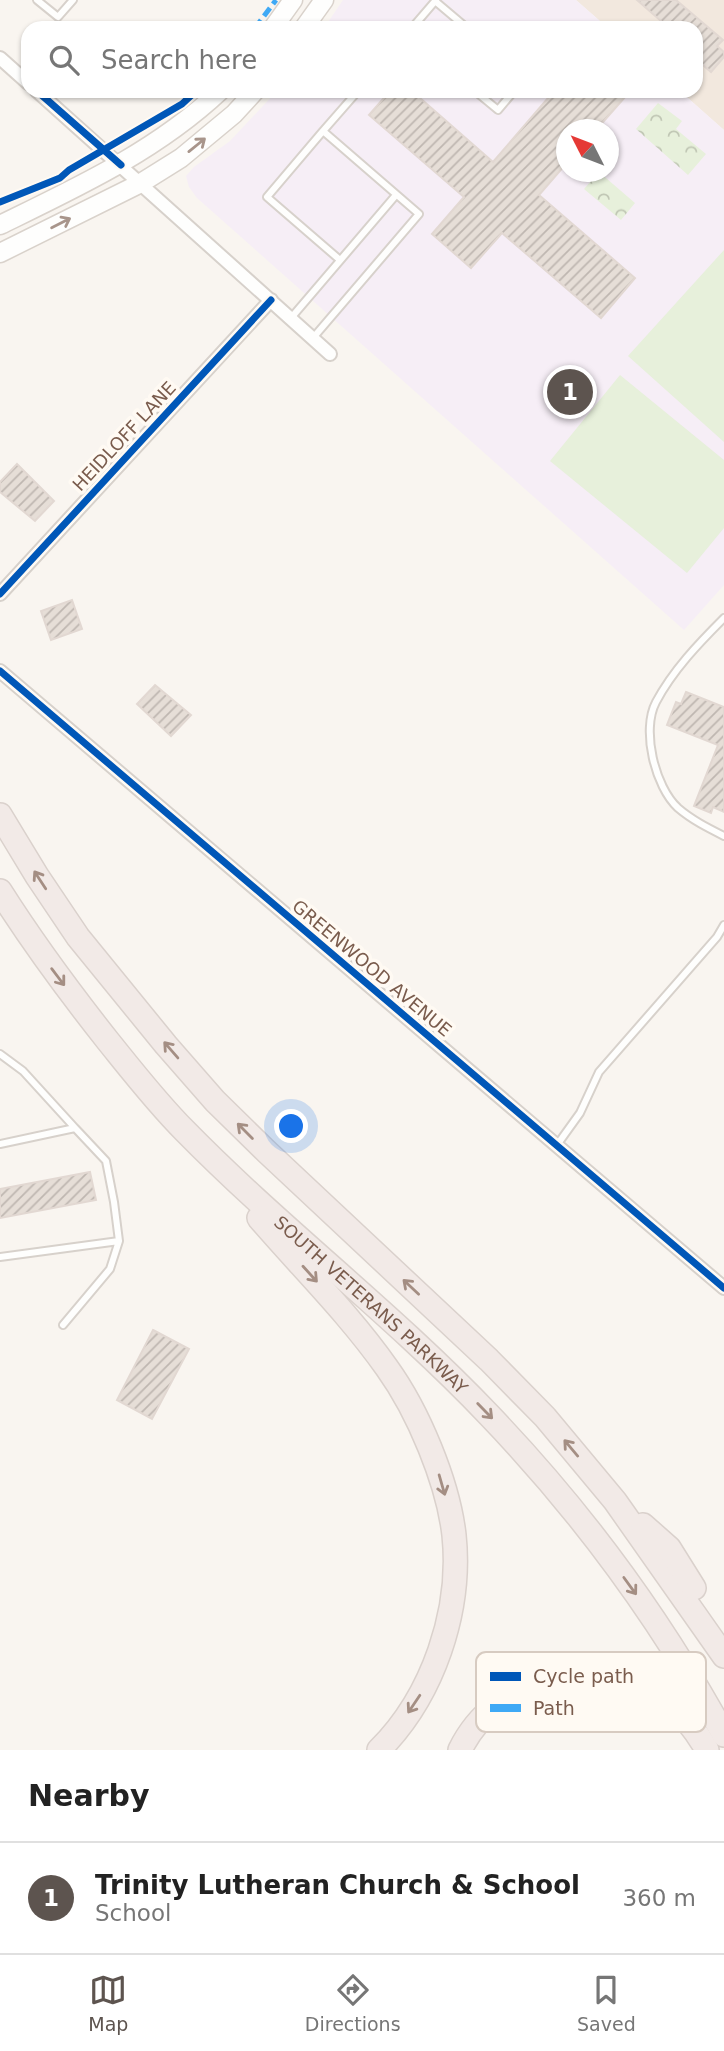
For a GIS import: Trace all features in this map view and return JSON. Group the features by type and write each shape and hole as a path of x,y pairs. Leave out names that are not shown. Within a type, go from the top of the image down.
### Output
{"highway":[{"path":"0,815 78,937 215,1101 489,1360 545,1417 615,1501 724,1656"},
{"name":"SOUTH VETERANS PARKWAY","path":"0,891 80,1005 142,1084 184,1130 448,1374 532,1461 573,1509 636,1593 675,1652"},
{"path":"184,1130 351,1321 389,1370 421,1427 443,1482 454,1535 453,1597 437,1659 421,1694 390,1740 379,1750"},
{"path":"615,1501 669,1548 724,1634"},
{"name":"SOUTH VETERANS PARKWAY","path":"706,1704 724,1735"},
{"path":"460,1750 476,1725"},
{"path":"695,1732 707,1750"}],"main road":[{"path":"278,21 293,0"},
{"path":"309,21 324,0"},
{"path":"0,225 121,165 163,139 213,98"},
{"path":"0,253 141,183 181,158 209,136 248,98"}],"street":[{"path":"0,58 21,77"},
{"path":"45,98 330,354"},
{"name":"HEIDLOFF LANE","path":"0,594 271,300"},
{"name":"GREENWOOD AVENUE","path":"0,671 724,1288"}],"lane":[{"path":"37,0 58,17 73,0"},
{"path":"418,21 436,1 459,21"},
{"path":"340,260 267,197 352,98"},
{"path":"483,98 498,110 508,98"},
{"path":"313,338 419,214 323,131"},
{"path":"291,318 396,195"},
{"path":"724,618 677,671 654,704 649,723 649,743 659,779 676,806 698,823 724,836"},
{"path":"556,1146 580,1113 599,1072 678,984 724,925"},
{"path":"0,1054 23,1071 106,1161 119,1241 110,1269 63,1325"},
{"path":"0,1144 75,1128"},
{"path":"0,1257 119,1241"}],"shaded area":[{"path":"343,0 576,0 600,21 329,21"},
{"path":"576,0 724,0 724,130 688,98 703,98 703,21 600,21"},
{"path":"270,98 688,98 724,130 724,585 684,630 197,198 189,187 186,176 230,141"}],"green space":[{"path":"658,103 682,121 676,129 706,154 688,175 636,129"},
{"path":"590,182 611,182 635,203 621,220 584,189"},
{"path":"724,250 724,442 628,356"},
{"path":"620,375 724,460 724,528 687,573 550,461"}],"building":[{"path":"637,0 676,0 701,21 661,21"},
{"path":"703,23 723,40 717,46 724,52 724,57 711,72 703,65"},
{"path":"384,98 420,98 493,162 548,98 624,98 606,119 556,119 556,175 539,195 635,278 601,318 502,233 471,268 432,234 464,197 369,115"},
{"path":"17,464 54,501 35,521 0,492 0,482"},
{"path":"72,600 82,629 51,640 41,611"},
{"path":"155,685 191,715 171,736 137,704"},
{"path":"686,692 724,707 724,812 713,807 711,813 694,806 718,745 667,725 676,702 681,704"},
{"path":"90,1172 96,1200 0,1218 0,1189"},
{"path":"153,1330 189,1349 152,1419 117,1400"}],"marked path":[{"path":"260,21 276,0"}],"cycle path":[{"path":"45,98 121,165"},
{"path":"0,202 60,178 188,98"},
{"path":"0,594 271,300"},
{"path":"0,671 724,1288"}],"place":[{"name":"Trinity Lutheran Church & School","path":"570,392"}]}
